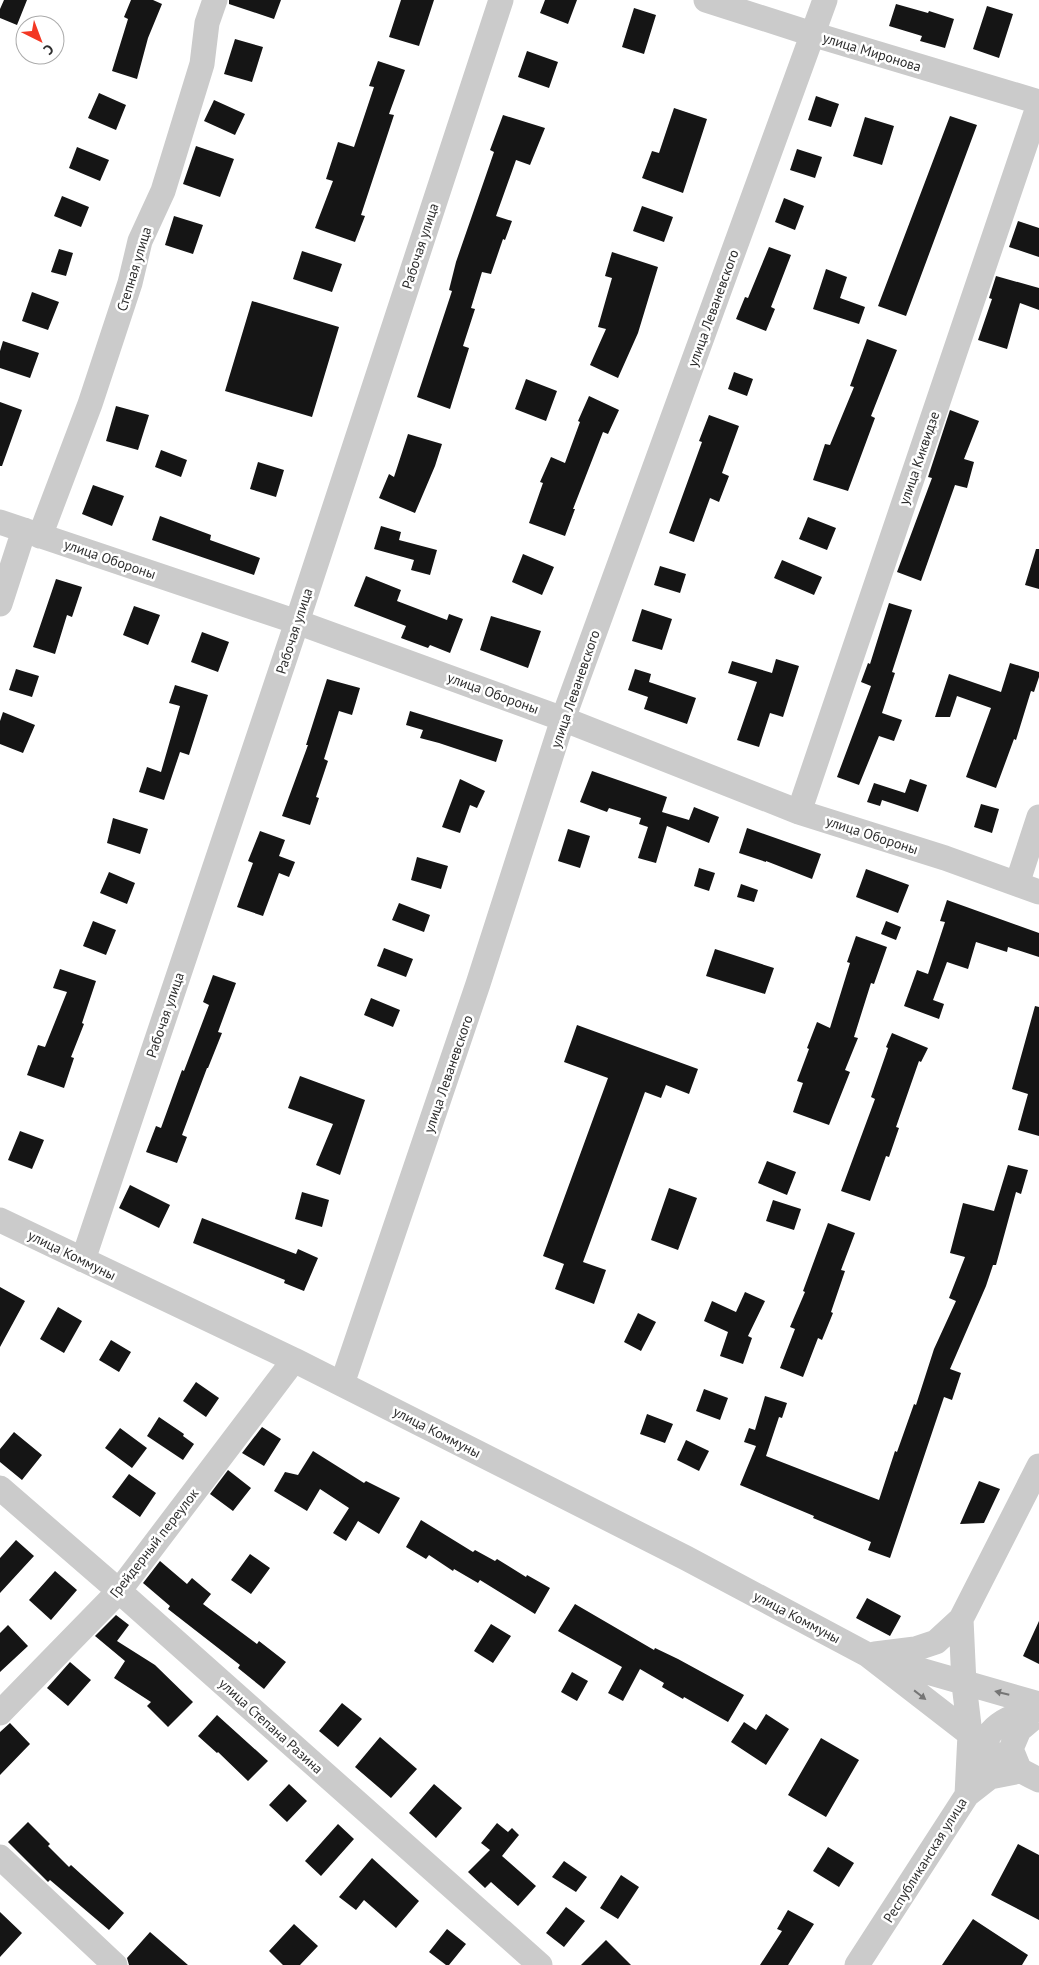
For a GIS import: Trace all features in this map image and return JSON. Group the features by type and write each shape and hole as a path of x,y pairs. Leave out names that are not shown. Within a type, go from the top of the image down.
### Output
{"street":[{"name":"Степная улица","path":"0,604 90,404 130,283 140,241 163,191 202,64 207,23 215,0"},
{"name":"Рабочая улица","path":"83,1260 297,622 500,0"},
{"name":"улица Миронова","path":"706,0 1039,103"},
{"name":"улица Леваневского","path":"342,1384 478,984 563,719 825,0"},
{"name":"улица Киквидзе","path":"799,812 1039,103"},
{"name":"улица Обороны","path":"0,522 297,622 563,719 799,812 945,858 1028,888"},
{"path":"1028,888 1039,817"},
{"name":"улица Коммуны","path":"0,1220 342,1384 686,1558 868,1655 976,1739 1030,1776"},
{"name":"Грейдерный переулок","path":"0,1713 119,1591 294,1360"},
{"name":"Республиканская улица","path":"857,1965 967,1795 976,1739 964,1684 961,1619 1039,1466"},
{"name":"улица Степана Разина","path":"0,1488 119,1591 540,1965"},
{"path":"868,1655 915,1649 936,1642 961,1619"},
{"name":"улица Коммуны","path":"868,1655 1039,1704"},
{"path":"976,1739 1007,1718 1039,1711"},
{"path":"1030,1776 1011,1749 1019,1730 1039,1711"},
{"path":"967,1795 990,1776 1030,1776"},
{"path":"0,1857 114,1965"}],"building":[{"path":"4,0 27,0 21,15 15,15 15,24 0,18 0,9"},
{"path":"131,0 153,0 162,4 148,38 137,79 112,71 128,19 124,17"},
{"path":"229,0 281,0 274,19 229,4"},
{"path":"401,0 434,0 419,46 389,37"},
{"path":"545,0 577,0 568,24 540,13"},
{"path":"896,4 954,19 945,48 920,41 922,36 889,26"},
{"path":"987,6 1013,14 999,58 973,49"},
{"path":"634,8 656,15 644,54 622,47"},
{"path":"235,39 263,47 252,82 224,74"},
{"path":"527,51 558,62 549,88 518,77"},
{"path":"378,61 405,70 389,114 394,115 361,215 365,216 355,242 315,228 333,181 326,179 338,142 354,147 374,87 369,86"},
{"path":"99,93 126,105 116,130 88,118"},
{"path":"816,96 839,104 831,127 808,120"},
{"path":"214,100 245,114 235,135 204,121"},
{"path":"674,108 707,119 683,193 642,178 652,151 659,153"},
{"path":"503,115 545,128 530,165 516,160 496,216 512,221 505,240 503,239 491,274 482,272 471,308 475,309 463,346 469,348 450,409 417,397 452,291 449,290 456,262 494,152 490,150"},
{"path":"950,116 977,125 906,316 878,306"},
{"path":"865,117 894,126 882,165 853,156"},
{"path":"196,146 234,159 220,197 183,184"},
{"path":"77,147 109,160 100,181 69,168"},
{"path":"797,149 822,157 815,178 790,170"},
{"path":"62,196 89,207 81,227 54,216"},
{"path":"784,198 804,206 795,230 775,222"},
{"path":"642,206 673,217 664,242 633,231"},
{"path":"174,216 203,225 193,254 165,245"},
{"path":"1018,221 1039,228 1039,257 1009,247"},
{"path":"769,247 791,255 771,307 775,309 766,331 736,319 745,297 748,298"},
{"path":"59,249 73,253 66,276 51,272"},
{"path":"302,251 342,264 332,292 293,279"},
{"path":"612,252 658,267 638,333 618,378 590,365 606,329 598,327 612,278 605,276"},
{"path":"826,269 847,277 840,298 865,307 859,324 813,309"},
{"path":"996,276 1039,288 1039,310 1020,303 1007,349 978,340 992,299 989,298"},
{"path":"32,292 59,302 48,330 22,321"},
{"path":"252,301 339,327 312,417 225,391"},
{"path":"867,339 897,350 871,416 875,418 848,491 813,480 825,444 830,445 854,387 850,386"},
{"path":"3,341 39,353 30,378 0,368 0,351"},
{"path":"734,372 753,379 747,396 728,389"},
{"path":"526,379 557,391 546,421 515,409"},
{"path":"589,396 619,410 608,434 603,432 573,509 575,509 565,536 529,523 543,483 540,482 551,457 565,463 580,422 578,421"},
{"path":"0,402 22,410 2,466 0,466"},
{"path":"116,406 149,415 138,450 106,441"},
{"path":"950,410 979,421 964,459 974,462 967,488 955,485 921,581 897,572 932,478 928,477"},
{"path":"709,415 739,426 722,473 729,476 719,502 710,498 694,542 669,533 702,442 699,441"},
{"path":"408,434 442,444 415,513 379,498 389,474 394,477"},
{"path":"161,450 187,460 181,477 155,467"},
{"path":"258,462 284,470 276,497 250,489"},
{"path":"93,485 124,496 112,526 82,514"},
{"path":"160,516 211,535 210,540 260,558 254,575 152,540"},
{"path":"808,517 836,528 827,550 799,539"},
{"path":"381,526 401,532 399,540 437,550 430,575 411,570 414,560 374,549"},
{"path":"1036,549 1039,549 1039,589 1025,585"},
{"path":"523,554 554,567 542,595 512,582"},
{"path":"782,560 822,577 814,595 774,578"},
{"path":"660,566 686,574 680,593 654,585"},
{"path":"366,576 401,590 397,601 447,620 449,614 463,619 450,653 430,645 428,648 401,638 406,626 354,606"},
{"path":"56,579 82,587 72,617 67,615 55,654 33,647"},
{"path":"889,603 912,610 892,672 895,673 882,713 902,720 894,741 879,736 859,785 837,777 871,686 861,682 868,663 870,664"},
{"path":"134,606 160,615 148,645 123,635"},
{"path":"642,609 672,619 662,650 632,641"},
{"path":"491,616 541,631 528,668 480,650"},
{"path":"202,632 229,642 218,672 191,662"},
{"path":"776,659 799,666 783,717 770,713 759,747 737,740 757,682 728,673 732,661 772,673"},
{"path":"1010,663 1039,672 1039,677 1034,692 1031,691 1016,740 1014,739 996,788 966,777 991,708 957,696 950,717 935,717 949,674 1001,692"},
{"path":"16,669 39,676 32,697 9,690"},
{"path":"635,669 651,674 649,682 696,698 687,724 644,709 648,697 628,690"},
{"path":"327,679 360,688 352,715 339,711 324,759 328,761 316,797 319,798 310,825 282,816 308,745 306,745"},
{"path":"175,685 208,695 189,755 180,752 164,800 139,792 147,767 161,772 180,706 169,703"},
{"path":"410,711 503,740 496,762 420,738 423,730 406,725"},
{"path":"3,712 35,725 23,753 0,744 0,721"},
{"path":"592,771 667,797 662,812 689,820 694,807 719,817 709,843 667,826 656,863 638,858 648,827 639,824 641,818 609,808 607,812 580,802"},
{"path":"460,779 485,791 477,808 470,805 460,833 442,827"},
{"path":"910,779 927,785 918,812 882,800 880,806 867,802 874,783 905,793"},
{"path":"981,804 999,809 992,833 974,827"},
{"path":"113,818 148,829 140,854 107,843"},
{"path":"747,828 821,854 812,879 766,861 739,853"},
{"path":"568,829 590,836 580,868 558,861"},
{"path":"260,831 285,840 279,856 295,862 289,877 279,873 263,916 237,907 253,863 248,861"},
{"path":"417,857 448,866 441,889 411,880"},
{"path":"699,868 715,873 709,891 694,886"},
{"path":"866,869 909,885 898,913 856,897"},
{"path":"109,872 135,883 127,904 100,893"},
{"path":"741,884 758,890 754,902 737,897"},
{"path":"947,900 1039,933 1039,957 1008,947 1007,952 976,942 968,969 947,962 933,1000 944,1004 939,1019 904,1006 917,970 928,974 945,922 940,921"},
{"path":"399,903 430,915 424,932 392,920"},
{"path":"93,921 116,930 106,955 83,946"},
{"path":"886,921 901,927 896,940 881,934"},
{"path":"856,936 887,947 874,984 871,983 854,1037 858,1038 845,1070 850,1072 829,1125 793,1112 803,1083 797,1081 817,1022 830,1028 850,963 847,962"},
{"path":"384,948 413,959 406,977 377,966"},
{"path":"715,949 774,968 765,994 706,976"},
{"path":"60,969 96,981 82,1023 84,1024 71,1057 74,1058 64,1088 27,1075 38,1045 45,1047 67,992 53,988"},
{"path":"213,975 236,983 218,1032 222,1033 182,1135 187,1137 177,1163 146,1152 156,1126 161,1128 182,1070 184,1071 209,1005 203,1002"},
{"path":"371,998 400,1010 393,1027 364,1015"},
{"path":"1035,1006 1039,1007 1039,1136 1018,1130 1028,1094 1012,1089"},
{"path":"577,1025 698,1069 689,1094 666,1085 661,1098 645,1092 583,1262 606,1270 594,1304 555,1289 564,1264 543,1256 608,1078 564,1062"},
{"path":"892,1033 928,1048 921,1062 919,1061 896,1127 899,1128 889,1157 886,1156 870,1201 841,1191 875,1099 871,1097"},
{"path":"300,1076 365,1100 340,1175 316,1165 333,1124 288,1108"},
{"path":"20,1131 44,1140 32,1169 8,1160"},
{"path":"767,1161 796,1172 787,1195 758,1183"},
{"path":"1008,1165 1028,1170 1021,1194 1016,1192 996,1265 993,1265 986,1286 950,1369 961,1373 952,1400 944,1397 890,1558 868,1550 871,1542 740,1485 756,1446 744,1442 749,1428 755,1430 765,1396 787,1403 782,1418 779,1417 766,1456 879,1500 895,1451 897,1452 914,1404 916,1405 934,1349 956,1301 949,1298 965,1257 950,1253 963,1203 994,1211"},
{"path":"130,1185 170,1205 159,1228 119,1208"},
{"path":"669,1188 697,1198 678,1250 651,1240"},
{"path":"302,1192 329,1200 322,1227 295,1219"},
{"path":"773,1200 801,1209 794,1230 766,1221"},
{"path":"202,1218 296,1254 298,1249 318,1258 304,1291 284,1283 285,1280 193,1243"},
{"path":"828,1223 855,1233 841,1270 845,1271 831,1312 833,1313 822,1340 818,1338 803,1377 780,1368 795,1329 790,1327 805,1292 803,1291"},
{"path":"0,1287 25,1301 0,1347"},
{"path":"745,1292 765,1301 748,1336 752,1338 743,1364 720,1356 728,1332 704,1321 712,1301 736,1312"},
{"path":"58,1307 82,1321 64,1353 40,1339"},
{"path":"638,1313 656,1322 641,1351 624,1342"},
{"path":"111,1340 131,1352 119,1372 99,1360"},
{"path":"196,1382 219,1398 206,1417 183,1401"},
{"path":"704,1389 728,1398 720,1420 696,1411"},
{"path":"647,1414 673,1424 665,1443 640,1434"},
{"path":"159,1417 184,1434 183,1436 194,1444 183,1460 147,1436"},
{"path":"262,1427 281,1439 264,1466 242,1453"},
{"path":"120,1428 147,1448 132,1468 105,1448"},
{"path":"14,1432 42,1455 22,1480 0,1462 0,1449"},
{"path":"686,1440 709,1451 699,1471 677,1460"},
{"path":"313,1451 364,1483 366,1481 400,1498 379,1534 358,1521 346,1541 333,1533 349,1508 320,1489 307,1511 274,1491 285,1472 298,1475"},
{"path":"228,1470 251,1488 233,1511 210,1494"},
{"path":"129,1474 156,1493 140,1517 112,1497"},
{"path":"979,1481 1000,1489 984,1523 960,1524"},
{"path":"421,1520 473,1552 475,1550 495,1561 497,1559 526,1577 527,1575 550,1588 535,1614 480,1580 478,1583 454,1569 453,1571 429,1555 426,1559 406,1547"},
{"path":"16,1540 34,1556 0,1593 0,1558"},
{"path":"250,1554 270,1568 251,1594 231,1580"},
{"path":"160,1561 187,1584 192,1578 211,1594 203,1604 257,1644 259,1641 286,1662 264,1689 238,1668 240,1665 168,1609 170,1606 143,1583"},
{"path":"55,1571 77,1590 51,1620 29,1600"},
{"path":"867,1598 901,1616 890,1636 856,1618"},
{"path":"575,1604 654,1650 655,1648 678,1659 744,1695 728,1722 662,1687 664,1683 640,1669 623,1701 608,1693 622,1667 558,1631"},
{"path":"116,1615 129,1625 117,1641 155,1665 193,1702 168,1727 147,1706 151,1702 114,1678 125,1661 95,1636"},
{"path":"1039,1621 1039,1664 1023,1656"},
{"path":"491,1624 511,1636 493,1663 474,1651"},
{"path":"8,1625 28,1646 0,1672 0,1633"},
{"path":"70,1662 91,1680 68,1706 47,1688"},
{"path":"572,1672 588,1681 577,1701 561,1692"},
{"path":"342,1703 362,1719 338,1747 319,1731"},
{"path":"766,1714 789,1729 766,1765 731,1742 744,1722 756,1730"},
{"path":"217,1715 268,1761 248,1781 198,1736"},
{"path":"10,1723 30,1744 0,1775 0,1732"},
{"path":"380,1737 417,1769 391,1798 355,1767"},
{"path":"821,1738 859,1760 826,1817 788,1795"},
{"path":"289,1784 307,1801 287,1822 269,1805"},
{"path":"434,1784 462,1808 436,1838 409,1813"},
{"path":"28,1822 69,1867 71,1865 124,1913 109,1930 50,1880 48,1882 8,1842"},
{"path":"497,1823 508,1832 512,1828 519,1835 502,1856 536,1886 518,1906 491,1882 485,1888 468,1872 490,1850 481,1843"},
{"path":"338,1824 354,1839 321,1876 305,1861"},
{"path":"1018,1844 1039,1855 1039,1920 991,1895"},
{"path":"828,1847 854,1863 839,1887 813,1871"},
{"path":"372,1858 419,1901 396,1928 364,1900 356,1910 339,1897"},
{"path":"564,1861 587,1877 576,1892 552,1877"},
{"path":"621,1875 639,1887 618,1919 600,1908"},
{"path":"566,1907 585,1921 564,1947 546,1933"},
{"path":"788,1910 814,1924 788,1965 760,1965 782,1931 777,1929"},
{"path":"0,1912 22,1933 0,1957"},
{"path":"973,1919 1028,1955 1022,1965 942,1965"},
{"path":"294,1924 318,1946 300,1965 283,1965 269,1951"},
{"path":"447,1929 466,1944 449,1965 446,1965 429,1952"},
{"path":"150,1932 188,1965 129,1965 127,1958"},
{"path":"606,1940 631,1965 581,1965"}]}
